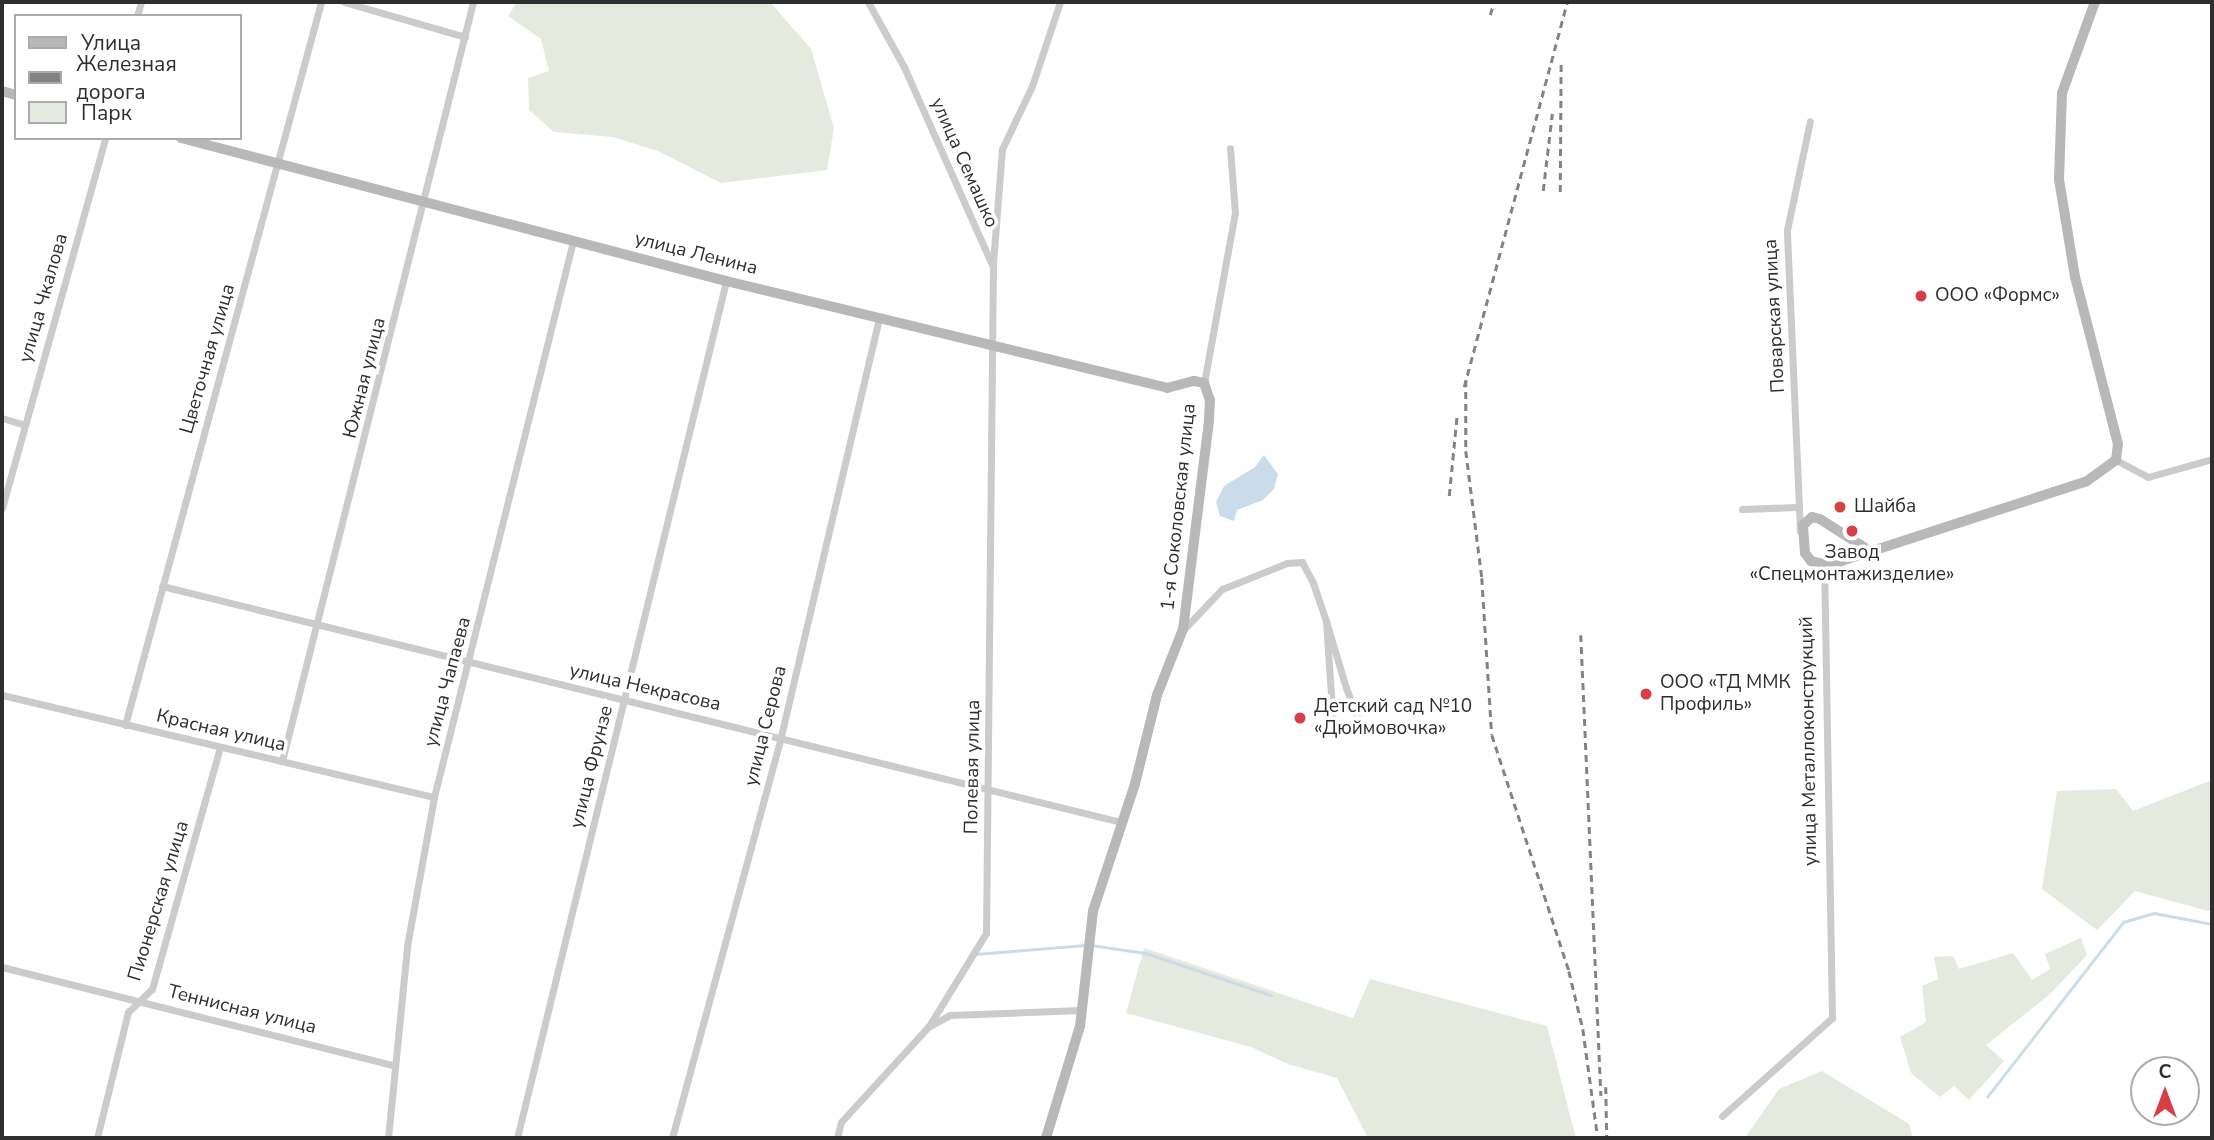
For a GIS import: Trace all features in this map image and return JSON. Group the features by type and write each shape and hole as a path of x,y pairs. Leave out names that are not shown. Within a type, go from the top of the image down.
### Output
{"street":[{"name":"Цветочная улица","path":"125,725 321,2"},
{"path":"344,2 465,37"},
{"name":"Южная улица","path":"282,761 425,204 473,2"},
{"name":"улица Семашко","path":"868,2 904,67 993,267 991,346"},
{"path":"993,267 994,204 1002,149 1032,86 1060,2"},
{"path":"1811,561 1821,565 1840,562 2087,481 2116,460 2118,443 2075,277 2059,179 2062,93 2095,2"},
{"name":"Поварская улица","path":"1800,534 1787,230 1810,121"},
{"name":"улица Чкалова","path":"2,508 104,140"},
{"name":"улица Ленина","path":"189,140 425,204 991,346 1167,388 1194,381 1204,383"},
{"name":"1-я Соколовская улица","path":"1046,1138 1083,1010 1086,946 1157,695 1183,629 1209,421 1210,400 1204,383 1235,214 1230,148"},
{"name":"улица Чапаева","path":"388,1138 392,1065 407,946 434,797 573,241"},
{"name":"улица Фрунзе","path":"517,1138 726,281"},
{"name":"улица Серова","path":"671,1138 781,736 879,318"},
{"name":"Полевая улица","path":"837,1138 841,1122 929,1026 986,933 991,346"},
{"path":"2,418 25,425"},
{"path":"2116,460 2148,477 2212,459"},
{"path":"1742,509 1797,509 1854,539 1870,551"},
{"path":"1812,517 1800,534 1811,561 1824,580 1840,562 1854,539"},
{"path":"1183,629 1222,589 1287,563 1302,562 1326,621 1346,688 1361,726 1333,724 1326,621"},
{"name":"улица Металлоконструкций","path":"1722,1116 1832,1018 1827,902 1824,580"},
{"name":"улица Некрасова","path":"162,586 469,664 625,698 1121,822"},
{"name":"Красная улица","path":"2,695 434,797"},
{"name":"Пионерская улица","path":"97,1138 128,1012 152,989 220,747"},
{"name":"Теннисная улица","path":"2,967 392,1065"},
{"path":"929,1026 950,1015 1083,1010"}],"green space":[{"path":"517,2 770,2 811,49 834,128 827,170 721,183 658,151 613,137 554,132 529,110 528,78 549,71 541,39 508,16"},
{"path":"2212,780 2212,912 2135,891 2097,930 2042,889 2057,791 2116,789 2133,811"},
{"path":"2081,938 2087,955 2049,995 1986,1045 2004,1061 1969,1100 1954,1086 1940,1097 1911,1073 1900,1037 1926,1022 1922,986 1938,979 1934,957 1953,956 1959,969 2013,953 2032,980 2050,969 2045,954"},
{"path":"1144,948 1353,1018 1370,979 1547,1026 1576,1138 1368,1138 1337,1078 1288,1064 1251,1047 1126,1013"},
{"path":"1822,1071 1909,1124 1913,1138 1745,1138 1779,1089"}],"water":[{"path":"1264,455 1278,474 1274,489 1263,500 1237,510 1234,521 1220,516 1216,502 1224,486 1255,467"}],"waterway":[{"path":"1987,1097 2123,922 2154,913 2212,924"},
{"path":"976,954 1085,945"},
{"path":"1091,945 1146,953 1271,995"}],"railway":[{"path":"1490,15 1494,2"},
{"path":"1464,387 1567,2"},
{"path":"1560,192 1561,64"},
{"path":"1543,191 1552,114"},
{"path":"1466,380 1466,451 1482,578 1492,735 1569,971 1583,1029 1598,1138"},
{"path":"1449,496 1457,414"},
{"path":"1581,635 1601,1096"},
{"path":"1606,1087 1607,1138"}],"place":[{"name":"ООО «Формс»","path":"1921,296"},
{"name":"Шайба","path":"1840,507"},
{"name":"Завод «Спецмонтажизделие»","path":"1852,531"},
{"name":"ООО «ТД ММК Профиль»","path":"1646,694"},
{"name":"Детский сад №10 «Дюймовочка»","path":"1300,718"}]}
